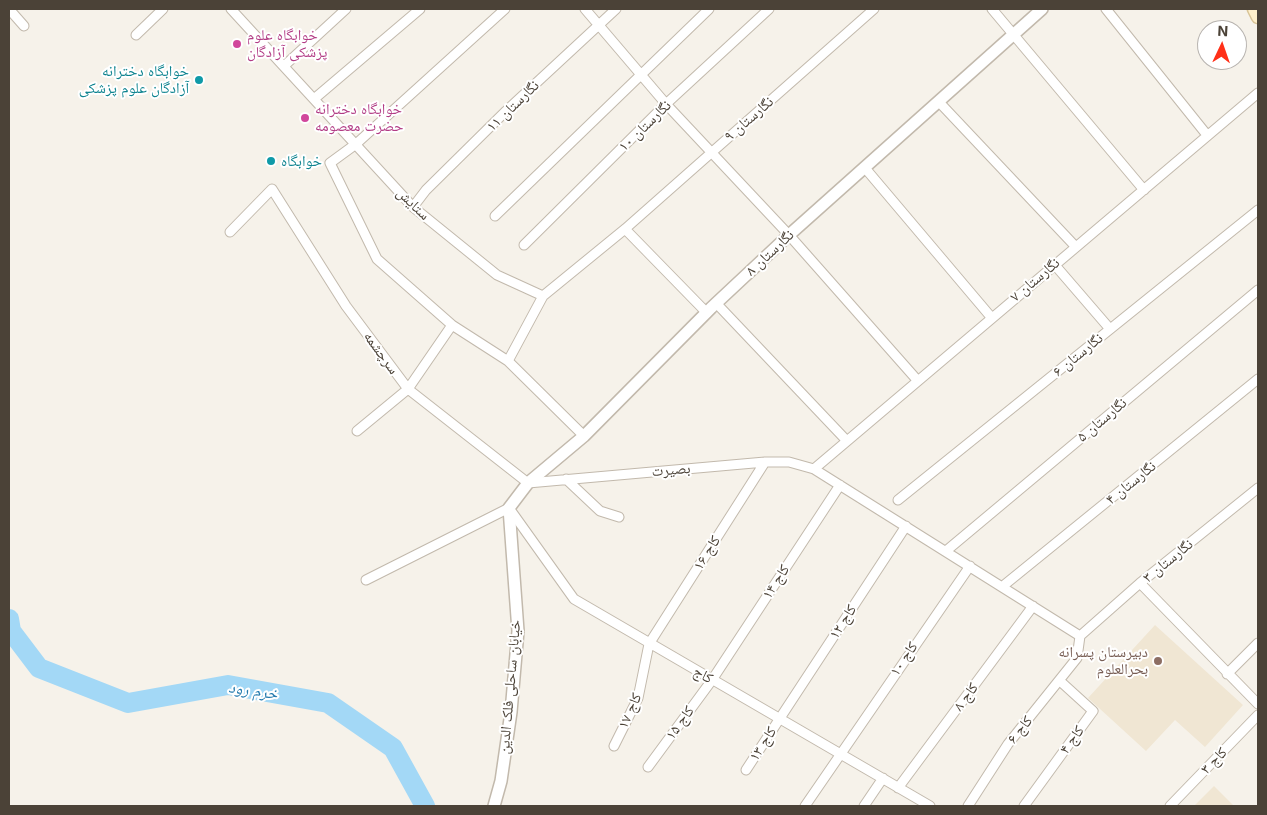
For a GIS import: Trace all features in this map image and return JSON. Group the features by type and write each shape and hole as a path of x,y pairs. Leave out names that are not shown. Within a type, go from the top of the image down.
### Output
{"main road":[{"path":"1254,9 1258,16"}],"street":[{"path":"9,9 24,26"},
{"path":"136,35 161,9"},
{"name":"ستایش","path":"233,9 414,207 497,275 543,296"},
{"path":"284,66 346,9"},
{"path":"314,99 420,9"},
{"path":"505,9 356,144 330,163 377,258 452,325 508,361 584,436"},
{"path":"585,9 641,72 666,104 789,235 918,381"},
{"name":"نگارستان ۱۱","path":"414,207 426,190 506,111 616,9"},
{"path":"494,216 641,72 709,9"},
{"name":"نگارستان ۱۰","path":"524,245 666,104 768,9"},
{"name":"نگارستان ۹","path":"625,229 874,9"},
{"path":"992,9 1144,190"},
{"name":"نگارستان ۸","path":"508,508 528,483 584,436 716,303 789,235 1042,9"},
{"path":"1106,9 1207,135"},
{"name":"نگارستان ۷","path":"814,469 1258,92"},
{"path":"939,102 1075,246"},
{"path":"865,168 991,318"},
{"name":"سرچشمه","path":"230,232 272,189 346,306 408,389 528,483"},
{"name":"نگارستان ۶","path":"898,500 1258,210"},
{"path":"508,361 543,296 625,229 706,313"},
{"path":"1054,264 1110,329"},
{"name":"نگارستان ۵","path":"946,551 1258,290"},
{"path":"716,303 847,441"},
{"path":"357,431 408,389 452,325"},
{"name":"نگارستان ۴","path":"1003,586 1258,379"},
{"name":"بصیرت","path":"528,483 765,462 789,462 814,469 1080,636"},
{"name":"کاج ۱۶","path":"649,644 765,462"},
{"path":"566,479 600,511 619,517"},
{"name":"کاج ۱۴","path":"712,680 840,485"},
{"name":"نگارستان ۳","path":"1080,636 1140,583 1258,488"},
{"path":"366,580 508,508"},
{"name":"کاج","path":"508,508 574,599 883,778 927,806"},
{"name":"خیابان ساحلی فلک الدین","path":"494,806 501,780 511,712 518,631 508,508"},
{"name":"کاج ۱۲","path":"780,718 906,526"},
{"name":"کاج ۱۰","path":"805,806 842,755 903,661 970,566"},
{"path":"1140,583 1258,704"},
{"name":"کاج ۸","path":"898,788 1034,606"},
{"name":"کاج ۶","path":"968,806 1008,744 1060,681 1076,658 1080,636"},
{"path":"1227,674 1258,643"},
{"name":"کاج ۱۷","path":"614,746 638,698 649,644"},
{"name":"کاج ۱۵","path":"648,766 712,680"},
{"name":"کاج ۴","path":"1024,806 1093,711 1060,681"},
{"name":"کاج ۳","path":"1170,806 1258,715"},
{"name":"کاج ۱۳","path":"746,770 780,718"},
{"path":"864,806 883,778"}],"shaded area":[{"name":"دبیرستان پسرانه بحرالعلوم","path":"1155,625 1243,705 1205,747 1175,720 1146,751 1088,698"},
{"path":"1214,786 1234,806 1194,806"}],"waterway":[{"name":"خرم رود","path":"9,619 11,631 39,668 128,703 228,685 328,703 393,748 425,806"}],"place":[{"name":"خوابگاه علوم پزشکی آزادگان","path":"237,44"},
{"name":"خوابگاه دخترانه آزادگان علوم پزشکی","path":"199,80"},
{"name":"خوابگاه دخترانه حضرت معصومه","path":"305,118"},
{"name":"خوابگاه","path":"271,161"},
{"name":"دبیرستان پسرانه بحرالعلوم","path":"1158,661"}]}
